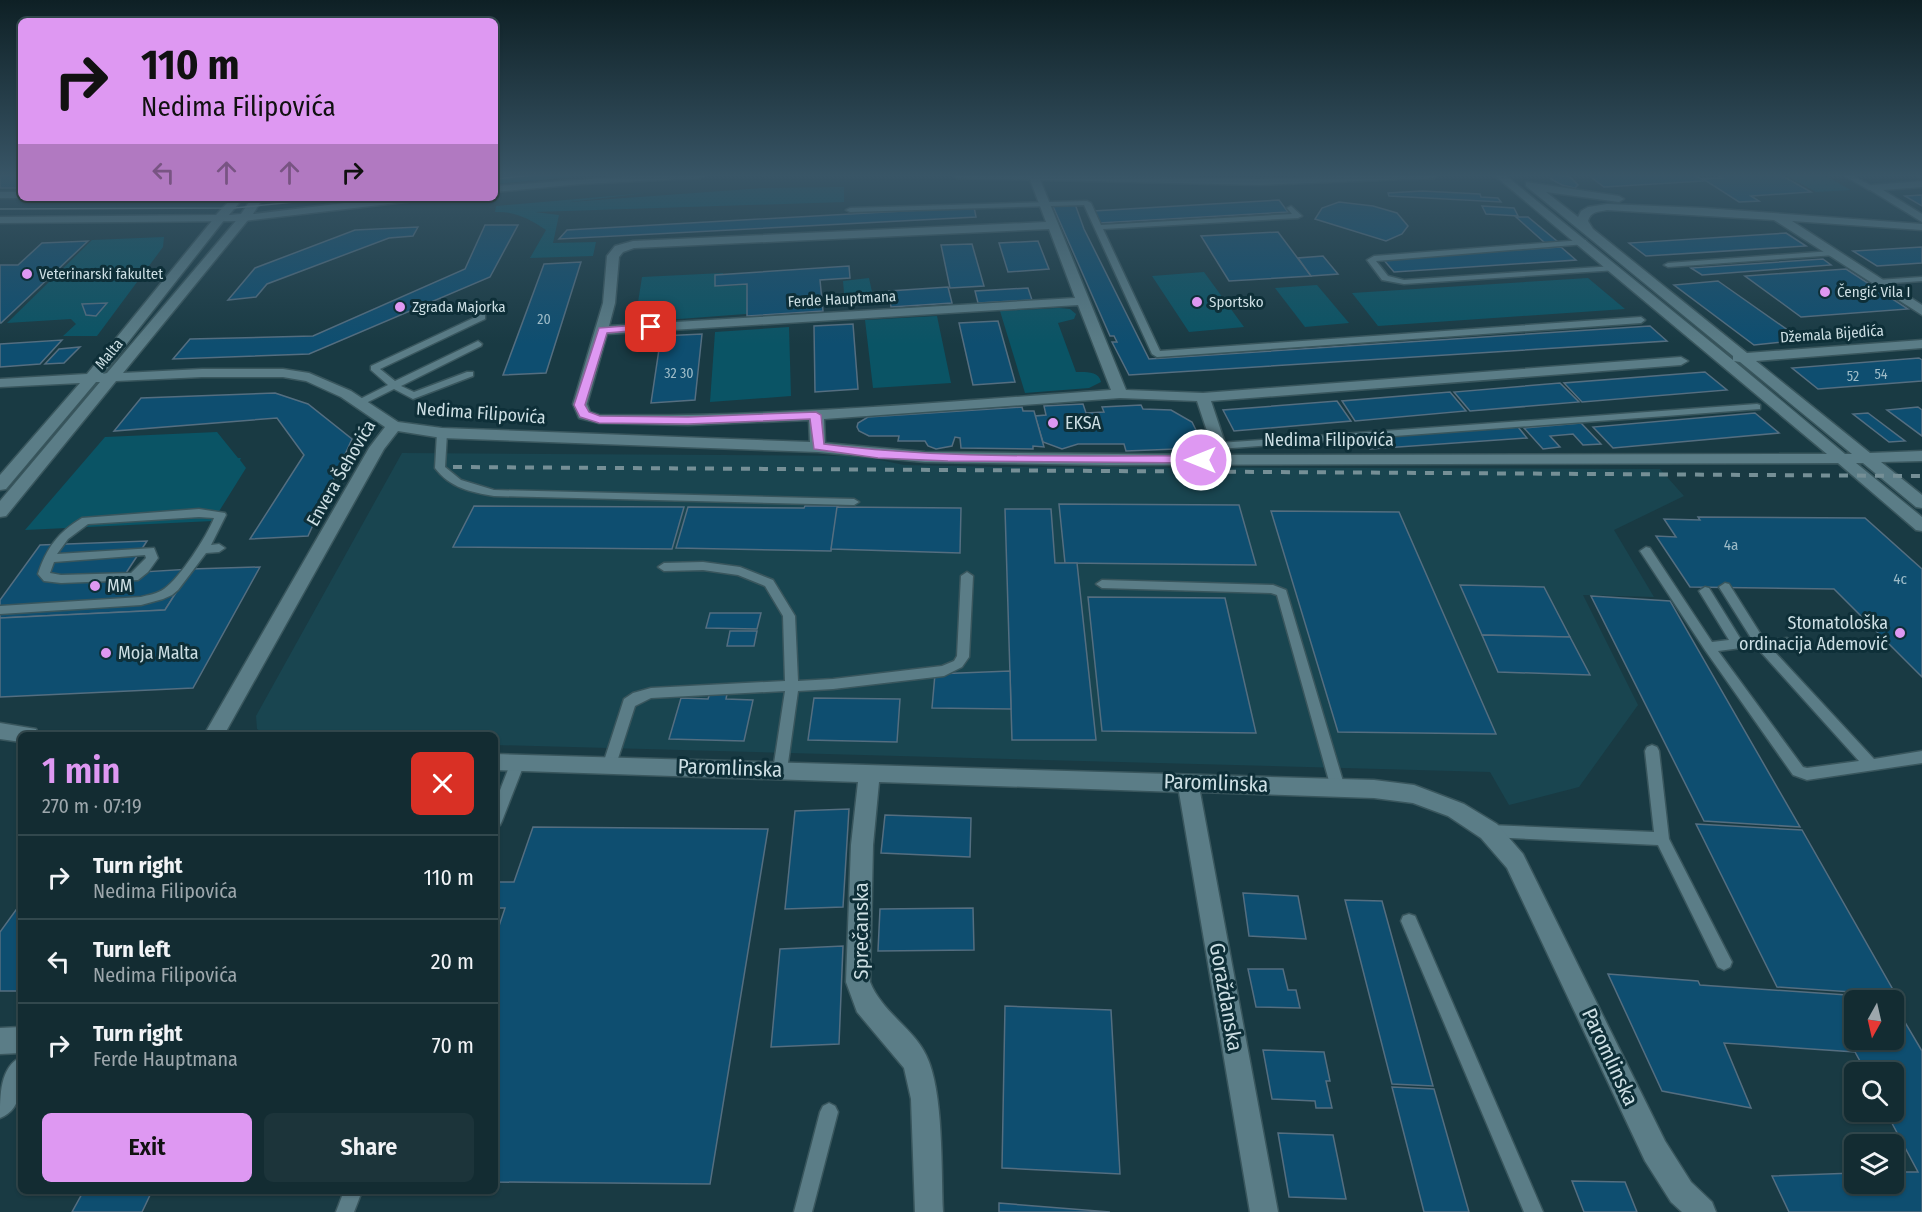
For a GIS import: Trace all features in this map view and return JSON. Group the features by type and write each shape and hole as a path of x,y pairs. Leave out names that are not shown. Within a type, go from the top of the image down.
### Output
{"street":[{"name":"Malta","path":"0,485 92,378 209,232"},
{"name":"Malta","path":"0,512 233,232"},
{"path":"915,232 633,245 619,249 613,256 609,303 580,405 584,415 599,419 688,421 816,415 1120,394 1203,397 1681,362"},
{"path":"1056,232 1120,394"},
{"path":"1570,232 1922,526"},
{"path":"1590,232 1922,503"},
{"path":"1800,232 1922,311"},
{"name":"Ferde Hauptmana","path":"603,330 1084,301"},
{"name":"Džemala Bijedića","path":"1722,359 1922,344"},
{"name":"Envera Šehovića","path":"0,383 202,373 283,373 309,376 359,403 394,426 377,448 216,732"},
{"path":"1203,397 1221,450"},
{"path":"816,415 818,447"},
{"path":"536,437 599,419"},
{"name":"Nedima Filipovića","path":"394,426 442,433 818,447 925,457 1108,460 1922,456"},
{"path":"0,731 18,733"},
{"name":"Paromlinska","path":"498,762 1188,782 1374,789 1414,794 1456,810 1489,831 1515,861 1655,1151 1681,1192 1702,1212"},
{"name":"Sprečanska","path":"869,773 862,845 858,982 866,1003 916,1062 924,1099 929,1212"},
{"name":"Goraždanska","path":"1188,782 1264,1212"},
{"path":"0,1041 18,1040"},
{"path":"0,1105 18,1075"}],"lane":[{"path":"1099,232 1157,354 1641,320"},
{"path":"1583,242 1371,260 1385,278 1404,282 1614,268"},
{"path":"1668,265 1832,253"},
{"path":"1878,282 1922,279"},
{"path":"470,374 413,396 395,386 375,367 482,316"},
{"path":"359,403 478,344"},
{"path":"1221,450 1757,407"},
{"path":"442,433 440,468 448,478 471,489 494,493 854,502"},
{"path":"0,610 141,601 162,596 171,590 202,549 221,515 199,513 86,521 71,529 55,545 48,559 44,574 48,578 61,579 134,577 152,558 152,552 48,559"},
{"path":"202,549 219,548"},
{"path":"1646,551 1709,647 1798,771 1807,774 1922,757"},
{"path":"664,567 703,566 740,571 769,584 789,616 792,687 780,770"},
{"path":"610,764 629,703 651,693 792,687 944,671 958,664 963,657 967,576"},
{"path":"1102,584 1273,589 1282,593 1338,788"},
{"path":"1725,587 1762,646 1870,764"},
{"path":"1705,591 1740,644"},
{"path":"1709,647 1787,643"},
{"path":"1652,751 1662,839 1724,962"},
{"path":"498,812 518,762"},
{"path":"1489,831 1662,839"},
{"path":"1408,921 1534,1212"},
{"path":"803,1212 828,1112"},
{"path":"345,1212 352,1194"}],"shaded area":[{"path":"545,232 555,232 553,243 596,242 593,256 530,258"},
{"path":"164,237 163,247 97,336 63,336 76,324 71,319 7,323 92,240"},
{"name":"Sportsko","path":"1204,272 1244,327 1189,332 1152,276"},
{"path":"723,273 724,286 759,284 759,313 639,322 636,315 642,277"},
{"path":"869,278 874,301 845,305 843,281"},
{"path":"1588,278 1625,309 1378,326 1352,293"},
{"path":"1317,285 1349,323 1305,327 1275,288"},
{"path":"1070,309 1076,314 1074,319 1058,323 1076,372 1095,374 1101,382 1089,388 1025,393 1000,311"},
{"path":"937,316 951,383 873,388 865,320"},
{"path":"789,327 791,396 710,402 715,332"},
{"path":"217,432 238,458 241,458 246,468 213,521 25,530 105,437"},
{"path":"402,453 861,456 904,465 999,467 1660,469 1684,496 1614,530 1654,597 1583,595 1638,705 1579,787 1509,805 1490,772 498,745 498,732 262,732 257,729 256,716"}],"building":[{"path":"351,232 415,232 413,236 389,238 267,284 256,297 228,300 255,268"},
{"name":"Zgrada Majorka","path":"482,232 514,232 490,277 309,354 173,359 190,339 313,336 465,269"},
{"path":"566,232 700,232 559,239"},
{"path":"1064,232 1085,232 1149,359 1650,326 1667,341 1129,375 1112,342 1117,342 1114,336 1110,336"},
{"path":"1278,232 1311,276 1229,281 1201,236"},
{"path":"1356,232 1404,232 1386,241"},
{"path":"1532,232 1545,232 1558,242 1545,243"},
{"path":"1786,233 1806,246 1646,256 1629,243"},
{"name":"Veterinarski fakultet","path":"88,241 0,323 0,265 18,265 42,243"},
{"path":"1038,241 1049,269 1008,272 999,243"},
{"path":"972,244 984,286 950,288 941,245"},
{"path":"1561,247 1576,260 1394,272 1382,258"},
{"path":"1922,247 1922,263 1877,266 1853,251"},
{"path":"1323,256 1338,274 1311,276 1298,258"},
{"path":"1823,259 1831,265 1702,275 1691,268"},
{"path":"581,262 546,373 503,375 544,264"},
{"path":"849,266 850,278 820,280 823,311 747,316 747,284 715,286 715,275"},
{"name":"Čengić Vila I","path":"1846,269 1908,309 1801,317 1745,276"},
{"path":"1718,281 1802,340 1754,345 1674,285"},
{"path":"948,287 952,303 891,307 889,291"},
{"path":"1028,288 1032,300 978,303 975,291"},
{"path":"107,303 96,316 86,315 82,304"},
{"path":"998,321 1015,382 973,385 959,323"},
{"path":"853,324 858,389 815,392 814,326"},
{"path":"702,334 695,400 651,403 661,336"},
{"path":"62,340 40,364 0,367 0,344"},
{"path":"80,347 64,363 45,364 59,349"},
{"path":"1919,358 1922,360 1922,381 1818,389 1792,368"},
{"path":"1705,372 1727,390 1582,402 1564,383"},
{"path":"1560,383 1579,402 1470,411 1454,392"},
{"path":"1450,392 1466,411 1355,421 1342,401"},
{"path":"275,393 308,404 352,439 308,536 250,539 304,455 277,418 114,431 141,398"},
{"path":"1337,401 1351,421 1234,431 1223,410"},
{"path":"1083,404 1086,413 1104,412 1102,407 1141,405 1143,409 1171,410 1192,422 1196,430 1194,438 1188,445 1176,449 1126,451 1124,444 1078,444 1062,449 1043,442 1035,416 1046,415 1044,406"},
{"path":"1022,407 1023,411 1034,411 1044,447 1033,446 1033,449 961,448 960,438 955,437 952,446 936,449 928,446 925,441 898,441 899,436 869,436 859,431 857,427 858,423 868,417"},
{"path":"1918,407 1922,410 1922,436 1887,410"},
{"path":"1755,413 1779,433 1613,448 1593,427"},
{"path":"1868,413 1905,441 1889,442 1853,414"},
{"path":"1581,423 1601,444 1583,445 1573,434 1550,436 1560,447 1543,449 1524,428"},
{"path":"1518,427 1527,438 1370,449 1363,438"},
{"path":"1059,504 1239,505 1256,565 1065,563"},
{"path":"474,506 684,507 672,549 453,547"},
{"path":"805,506 838,506 831,551 676,548 688,507 804,508"},
{"path":"837,507 961,508 960,553 831,549"},
{"path":"1005,509 1051,509 1055,563 1077,563 1096,740 1012,740"},
{"path":"1271,511 1399,512 1496,734 1338,732"},
{"name":"Stomatološka ordinacija Ademović","path":"1698,517 1865,518 1922,569 1922,677 1834,589 1690,587 1656,536 1676,537 1664,519 1700,520"},
{"name":"MM","path":"147,541 126,573 191,569 165,610 0,618 0,600 40,545"},
{"name":"Moja Malta","path":"260,567 193,688 0,697 0,618 165,610 191,569"},
{"path":"1460,585 1544,587 1570,637 1482,635"},
{"path":"1591,596 1670,601 1800,827 1704,821"},
{"path":"1088,597 1225,598 1256,733 1102,731"},
{"path":"710,613 761,613 757,629 706,628"},
{"path":"730,631 757,631 754,646 727,646"},
{"path":"1482,635 1570,637 1590,675 1498,672"},
{"path":"1010,671 1011,709 932,708 935,674"},
{"path":"710,693 727,694 726,699 753,700 744,741 669,739 681,698 708,699"},
{"path":"814,698 900,699 897,742 808,740"},
{"path":"849,809 843,907 785,909 795,811"},
{"path":"885,815 971,818 970,857 881,853"},
{"path":"1696,824 1802,830 1893,990 1844,992 1777,987"},
{"path":"533,827 768,829 710,1184 498,1182 498,929 505,908 498,908 498,882 514,882"},
{"path":"1243,893 1298,896 1306,939 1249,936"},
{"path":"1345,900 1382,901 1433,1086 1392,1084"},
{"path":"18,907 18,991 0,991 0,932"},
{"path":"973,908 974,950 878,951 880,909"},
{"path":"843,946 839,1044 771,1047 780,949"},
{"path":"1248,969 1283,969 1288,990 1296,990 1300,1008 1256,1007"},
{"path":"1608,974 1698,981 1700,985 1844,995 1844,1050 1904,1050 1904,1021 1922,1051 1922,1212 1789,1212 1772,1176 1844,1173 1844,1194 1904,1194 1904,1172 1918,1172 1904,1146 1904,1134 1898,1134 1891,1122 1904,1122 1904,1062 1860,1062 1855,1052 1724,1043 1751,1108 1662,1091"},
{"path":"1005,1006 1111,1010 1120,1174 1002,1168"},
{"path":"1263,1050 1324,1052 1330,1081 1326,1081 1332,1108 1316,1108 1315,1101 1272,1099"},
{"path":"1392,1087 1434,1089 1469,1212 1424,1212"},
{"path":"1278,1133 1333,1135 1346,1199 1289,1197"},
{"path":"1572,1181 1625,1182 1637,1212 1584,1212"},
{"path":"82,1194 151,1194 142,1212 72,1212"},
{"path":"999,1203 1110,1212 999,1212"}],"railway":[{"path":"453,467 1922,476"}],"place":[{"name":"Veterinarski fakultet","path":"27,274"},
{"name":"Čengić Vila I","path":"1825,292"},
{"name":"Sportsko","path":"1197,302"},
{"name":"Zgrada Majorka","path":"400,307"},
{"name":"EKSA","path":"1053,423"},
{"name":"MM","path":"95,586"},
{"name":"Stomatološka ordinacija Ademović","path":"1900,633"},
{"name":"Moja Malta","path":"106,653"}],"route":[{"path":"651,327 603,330 580,405 584,415 599,419 688,421 816,415 818,447 878,454 948,458 1201,460"}]}
